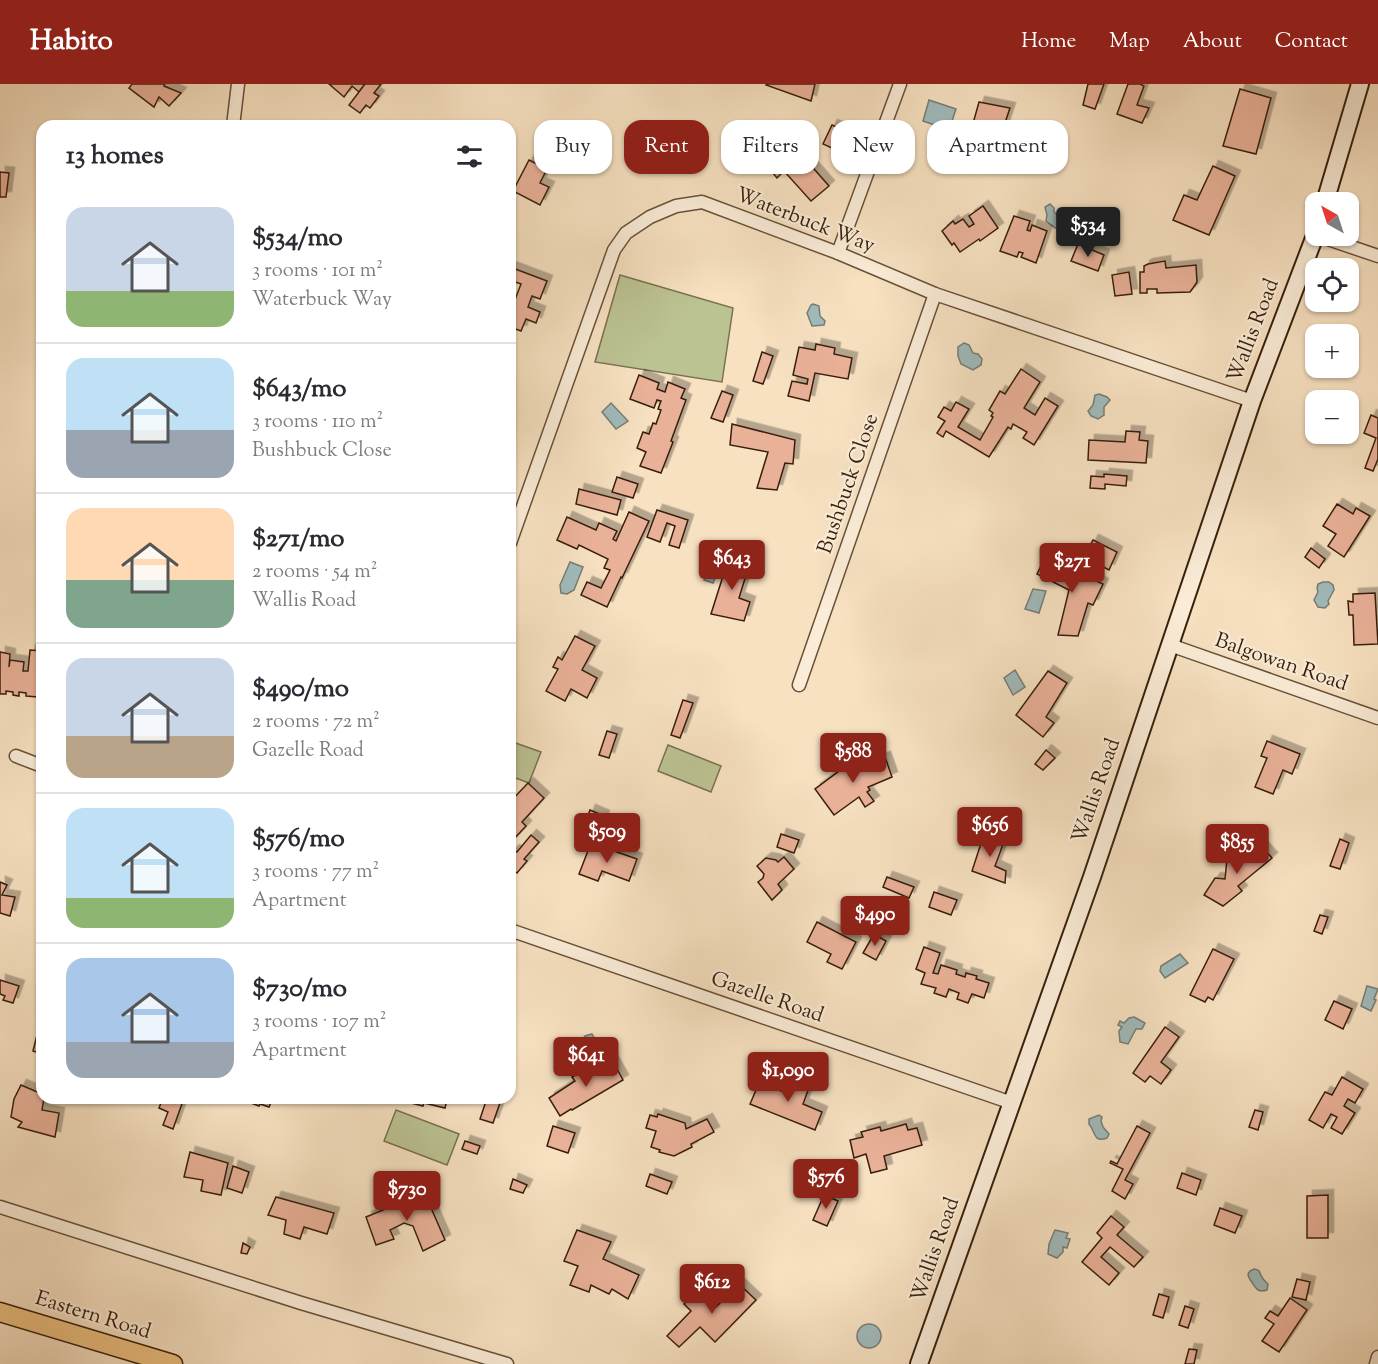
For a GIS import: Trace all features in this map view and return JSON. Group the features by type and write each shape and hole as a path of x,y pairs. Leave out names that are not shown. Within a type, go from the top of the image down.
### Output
{"main road":[{"name":"Eastern Road","path":"0,1312 173,1364"}],"street":[{"path":"234,120 238,84"},
{"path":"838,254 900,84"},
{"path":"1328,192 1360,84"},
{"name":"Waterbuck Way","path":"516,526 614,250 626,233 650,217 676,206 702,202 935,294 1252,401"},
{"name":"Wallis Road","path":"919,1364 1092,877 1252,401 1311,246"},
{"path":"1350,246 1378,256"},
{"name":"Bushbuck Close","path":"799,685 935,294"},
{"name":"Balgowan Road","path":"1170,645 1378,718"},
{"path":"16,756 36,764"},
{"name":"Gazelle Road","path":"516,932 1011,1103"},
{"path":"0,1207 301,1303 507,1364"},
{"path":"1376,1364 1378,1357"}],"green space":[{"path":"620,275 733,308 722,382 595,362"},
{"path":"516,743 541,752 529,783 516,778"},
{"path":"668,745 721,766 711,792 658,771"},
{"path":"396,1110 459,1134 447,1165 384,1141"}],"water":[{"path":"929,100 956,109 952,120 923,121"},
{"path":"1050,204 1058,216 1065,217 1067,221 1063,226 1055,228 1046,221 1045,207"},
{"path":"813,304 819,306 820,316 825,321 824,325 812,326 807,313"},
{"path":"964,343 969,345 973,353 978,354 982,359 981,365 973,370 961,364 958,356 958,347"},
{"path":"1099,394 1110,400 1104,407 1104,415 1098,419 1091,416 1088,411 1093,405 1095,395"},
{"path":"611,403 628,421 616,429 602,412"},
{"path":"712,559 722,562 713,583 704,580"},
{"path":"570,562 583,567 574,590 567,594 561,593 560,585"},
{"path":"1329,582 1333,585 1334,590 1325,608 1318,607 1314,600 1318,592 1318,584"},
{"path":"1033,589 1046,591 1039,613 1025,609"},
{"path":"1015,670 1025,687 1013,695 1004,678"},
{"path":"1180,954 1188,963 1165,978 1160,971 1161,966"},
{"path":"1367,986 1378,989 1371,1011 1361,1006"},
{"path":"1134,1017 1145,1023 1142,1029 1136,1029 1128,1044 1120,1042 1119,1031 1122,1027 1118,1025 1120,1021 1124,1023"},
{"path":"592,1034 596,1041 588,1056 580,1058 574,1053 585,1036"},
{"path":"1099,1115 1102,1117 1103,1127 1109,1134 1107,1138 1097,1138 1089,1124 1089,1119"},
{"path":"1055,1230 1068,1233 1066,1238 1070,1239 1067,1248 1063,1247 1063,1252 1057,1258 1048,1254 1049,1244"},
{"path":"1254,1269 1259,1271 1268,1284 1267,1290 1259,1290 1251,1281 1248,1274"},
{"path":"716,1278 719,1281 724,1280 731,1287 721,1296 718,1295 713,1299 704,1290"},
{"path":"869,1324 878,1327 881,1336 878,1345 869,1348 860,1345 857,1336 860,1327"}],"building":[{"path":"132,84 165,84 164,86 181,93 169,106 159,97 154,107 129,88"},
{"path":"329,84 365,84 359,92 352,86 344,97"},
{"path":"365,84 381,84 374,93 379,96 370,108 366,105 360,113 349,105"},
{"path":"767,84 815,84 811,101"},
{"path":"1088,84 1104,84 1095,109 1083,105"},
{"path":"1128,84 1144,86 1137,105 1149,108 1142,123 1117,114"},
{"path":"1240,89 1271,98 1256,154 1223,146"},
{"path":"979,102 1010,108 1006,120 974,120"},
{"path":"831,127 831,148 823,144"},
{"path":"529,160 534,162 534,174 544,174 540,183 549,187 540,205 516,193 516,185"},
{"path":"1213,166 1235,176 1209,235 1173,220 1184,195 1197,200"},
{"path":"0,172 9,173 6,197 0,197"},
{"path":"787,174 818,174 829,186 811,201"},
{"path":"983,206 998,228 960,252 942,231 953,221 955,224 963,219 969,227 974,224 969,216"},
{"path":"1014,216 1030,221 1027,230 1030,231 1032,225 1047,231 1036,263 1021,257 1023,253 1019,252 1017,257 1000,251"},
{"path":"1078,244 1104,255 1098,271 1071,261"},
{"path":"1165,261 1166,268 1196,265 1197,282 1190,292 1157,293 1157,289 1147,289 1147,293 1140,293 1140,272 1144,272 1144,266"},
{"path":"516,269 547,281 540,299 532,296 528,307 540,312 536,323 526,319 521,331 516,329 516,297 521,284 516,282"},
{"path":"1129,272 1132,294 1115,296 1112,275"},
{"path":"816,344 835,348 834,354 852,358 848,379 815,373 809,401 788,396 792,381 807,384 808,379 793,375 799,347 815,350"},
{"path":"762,352 773,356 763,384 753,381"},
{"path":"1021,369 1040,382 1024,408 1035,415 1045,398 1058,406 1034,445 1023,438 1027,432 1013,424 1011,429 1008,427 989,457 946,431 943,437 937,433 945,421 938,417 944,407 951,411 956,402 969,409 958,427 980,440 993,417 991,416 993,413 989,410 1000,391 1005,394"},
{"path":"639,375 659,383 657,389 665,392 668,382 685,389 681,398 686,400 661,473 640,466 646,452 637,448 643,432 649,434 653,423 656,424 661,410 658,409 661,401 657,400 654,408 630,399"},
{"path":"722,391 733,395 723,422 711,418"},
{"path":"1371,415 1378,418 1378,459 1373,471 1365,468 1376,438 1364,433"},
{"path":"732,424 795,440 793,464 785,463 777,490 757,488 768,452 730,445"},
{"path":"1126,431 1140,432 1139,440 1148,441 1146,463 1088,460 1089,440 1125,442"},
{"path":"1104,474 1127,476 1126,486 1105,484 1105,489 1090,488 1091,476 1104,477"},
{"path":"617,477 638,484 633,498 612,492"},
{"path":"579,489 621,500 617,515 576,504"},
{"path":"1337,504 1353,514 1356,508 1370,516 1344,557 1328,546 1336,534 1323,526"},
{"path":"657,510 688,520 679,548 669,545 675,526 667,523 660,542 647,537"},
{"path":"629,512 649,521 607,607 581,595 587,582 601,588 610,570 604,568 608,559 579,545 577,549 557,540 567,517 596,530 599,523 617,531 613,539 616,541"},
{"path":"1093,540 1117,552 1109,570 1084,557"},
{"path":"1311,548 1325,559 1319,568 1305,557"},
{"path":"729,557 750,562 739,598 750,602 744,621 711,614"},
{"path":"1045,558 1103,584 1093,605 1088,603 1078,636 1058,635 1069,590 1037,574"},
{"path":"1375,593 1378,644 1354,645 1353,615 1349,615 1348,601 1353,602 1353,594"},
{"path":"575,636 595,646 582,670 597,678 587,698 571,689 565,701 546,691 558,669 553,667 558,657 562,660"},
{"path":"30,650 36,650 36,697 26,696 26,693 19,692 19,696 6,691 6,694 0,694 0,652 10,654 9,667 10,660 24,662 23,671 28,671"},
{"path":"1048,671 1067,683 1046,717 1054,723 1043,737 1016,715"},
{"path":"683,700 693,703 680,738 671,735"},
{"path":"607,731 617,734 609,758 599,755"},
{"path":"1267,741 1300,754 1292,774 1283,770 1273,794 1255,787 1267,758 1261,756"},
{"path":"1046,750 1055,758 1043,770 1035,764"},
{"path":"885,757 892,777 868,787 870,790 867,792 874,801 865,807 859,797 834,815 815,789 850,763 855,767"},
{"path":"528,783 544,798 522,822 526,826 516,837 516,796"},
{"path":"590,810 604,816 595,839 581,834"},
{"path":"985,831 1005,839 995,866 1006,871 1005,883 972,871"},
{"path":"781,834 799,840 794,853 777,847"},
{"path":"531,835 539,842 524,859 527,861 517,873 517,852"},
{"path":"1340,839 1349,843 1340,869 1330,866"},
{"path":"1258,842 1272,858 1238,886 1242,891 1223,906 1204,895 1215,878 1225,879 1227,859 1237,860"},
{"path":"591,843 637,859 629,881 602,871 598,881 579,874"},
{"path":"784,857 794,869 778,884 782,890 772,900 758,882 764,874 757,866 766,858 778,862"},
{"path":"887,877 914,887 909,898 883,887"},
{"path":"0,882 7,885 2,895 15,897 10,916 0,913"},
{"path":"934,892 957,900 951,915 929,907"},
{"path":"1320,915 1328,917 1322,934 1314,931"},
{"path":"817,922 856,942 842,969 827,962 831,954 807,942"},
{"path":"874,934 886,941 876,960 863,953"},
{"path":"924,947 940,953 933,973 938,974 941,965 957,970 956,974 965,977 966,973 977,976 976,979 989,983 984,998 972,994 968,1003 957,999 959,993 949,989 946,997 934,993 936,988 921,984 925,973 916,969"},
{"path":"1213,949 1234,959 1213,1000 1208,997 1205,1002 1190,995"},
{"path":"0,980 19,986 13,1003 3,1000 5,996 0,994"},
{"path":"1334,1001 1352,1009 1343,1029 1325,1020"},
{"path":"1165,1027 1179,1037 1161,1062 1171,1070 1161,1084 1150,1076 1145,1082 1133,1073"},
{"path":"612,1060 623,1080 560,1116 549,1098 575,1081 572,1077 584,1070 587,1075"},
{"path":"790,1077 810,1085 803,1104 822,1112 815,1130 750,1104 759,1083 784,1092"},
{"path":"1342,1077 1363,1089 1355,1103 1348,1099 1344,1106 1355,1113 1342,1134 1331,1128 1337,1117 1331,1114 1323,1128 1309,1120 1325,1092 1332,1095"},
{"path":"21,1085 36,1091 36,1104 43,1104 42,1110 59,1113 55,1137 18,1127 22,1122 11,1117 14,1099"},
{"path":"160,1104 182,1104 173,1129 163,1125 168,1112 159,1108"},
{"path":"428,1104 446,1104 445,1108"},
{"path":"485,1104 500,1104 493,1123 480,1119"},
{"path":"1255,1110 1263,1112 1258,1130 1249,1127"},
{"path":"658,1114 685,1123 686,1129 707,1119 714,1132 674,1156 659,1152 660,1150 651,1147 656,1131 646,1128 650,1115 657,1117"},
{"path":"906,1124 908,1130 917,1128 922,1145 884,1156 887,1169 871,1173 866,1154 854,1158 850,1140 863,1137 861,1132 880,1127 881,1131"},
{"path":"553,1126 575,1133 568,1153 547,1146"},
{"path":"1137,1126 1150,1133 1125,1180 1133,1184 1125,1199 1112,1191 1123,1169 1110,1163 1111,1161 1117,1164"},
{"path":"465,1141 480,1146 477,1154 462,1149"},
{"path":"190,1152 228,1163 221,1195 201,1191 203,1180 184,1177"},
{"path":"233,1166 249,1172 242,1193 227,1188"},
{"path":"1182,1173 1201,1180 1196,1195 1177,1188"},
{"path":"650,1174 672,1182 667,1194 646,1186"},
{"path":"513,1179 527,1185 523,1193 510,1189"},
{"path":"824,1195 838,1201 827,1226 813,1220"},
{"path":"1328,1195 1328,1238 1307,1238 1307,1196"},
{"path":"417,1196 428,1201 445,1240 423,1251 413,1226 404,1223 390,1230 394,1239 376,1245 366,1217"},
{"path":"276,1197 334,1213 327,1234 304,1227 300,1239 284,1234 286,1220 268,1215"},
{"path":"1220,1208 1242,1216 1235,1233 1214,1225"},
{"path":"1111,1216 1124,1227 1117,1235 1143,1257 1134,1267 1110,1247 1101,1257 1119,1273 1109,1285 1082,1262 1102,1238 1097,1233"},
{"path":"577,1230 611,1242 603,1259 639,1275 628,1299 612,1289 609,1294 591,1285 589,1292 570,1285 578,1266 564,1261"},
{"path":"243,1243 250,1247 247,1254 241,1253"},
{"path":"1297,1279 1310,1282 1306,1300 1292,1297"},
{"path":"739,1284 756,1300 715,1342 700,1327 679,1347 667,1336 691,1311 684,1304 698,1290 716,1307"},
{"path":"1159,1294 1169,1297 1163,1318 1153,1315"},
{"path":"1290,1298 1307,1310 1279,1352 1262,1341 1274,1324 1265,1318 1270,1311 1278,1316"},
{"path":"1185,1306 1194,1309 1188,1328 1179,1325"},
{"path":"1189,1349 1197,1350 1194,1364 1185,1364"}]}
